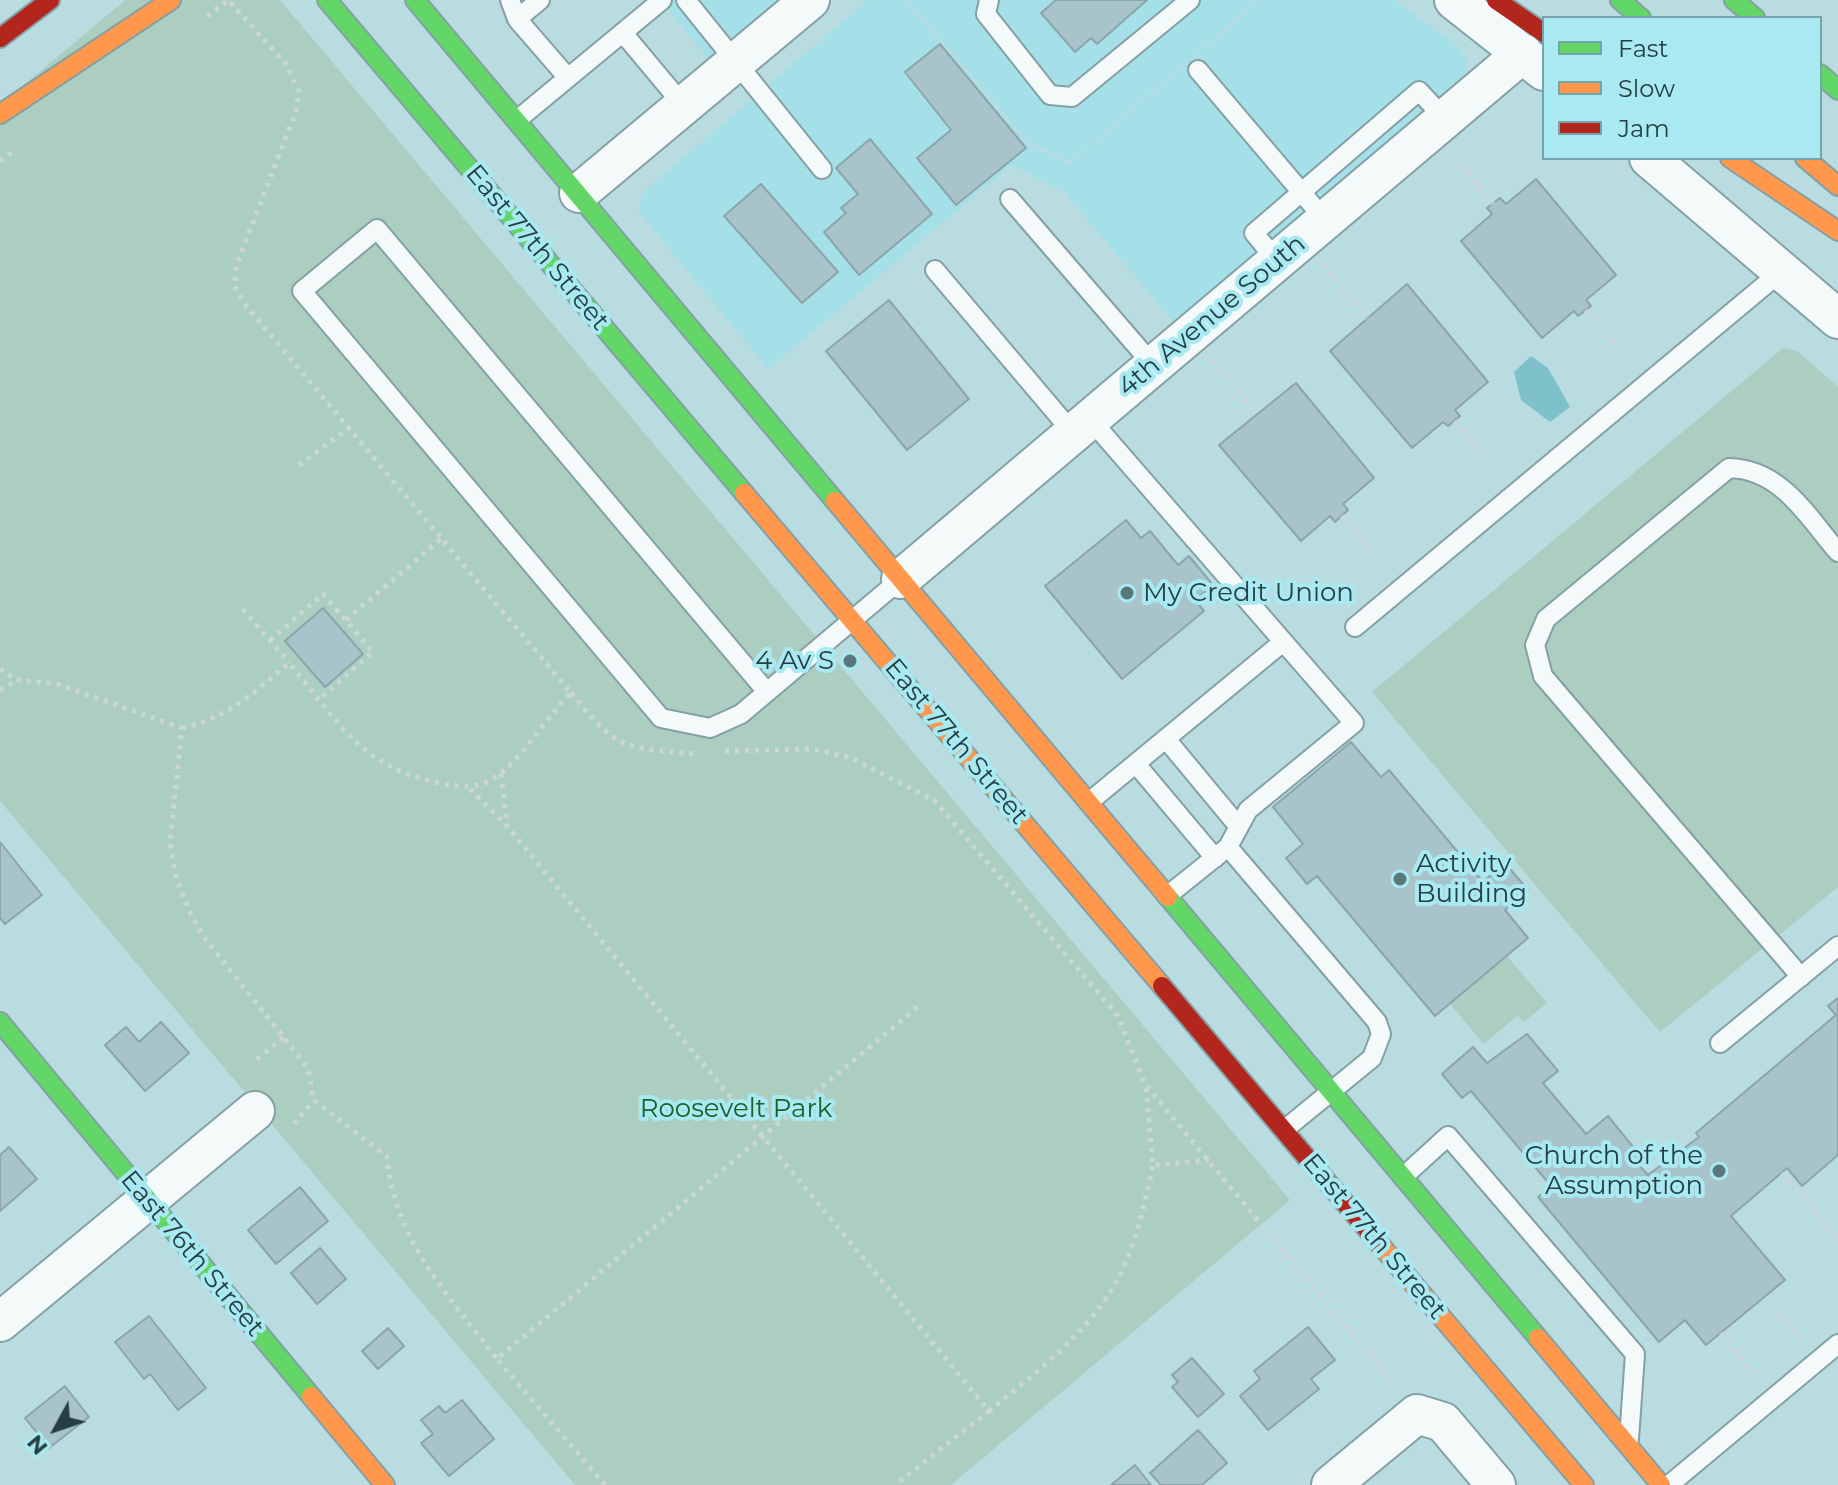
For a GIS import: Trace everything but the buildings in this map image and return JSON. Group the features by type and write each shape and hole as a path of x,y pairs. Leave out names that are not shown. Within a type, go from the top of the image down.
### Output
{"main road":[{"path":"0,38 50,0"},
{"path":"0,114 171,0"},
{"name":"East 77th Street","path":"327,0 1584,1485"},
{"path":"415,0 1661,1485"},
{"path":"1496,0 1537,52"},
{"path":"1620,0 1639,16"},
{"path":"1734,0 1753,16"},
{"path":"1822,76 1838,90"},
{"path":"1733,160 1838,231"},
{"path":"1807,160 1838,186"},
{"name":"East 76th Street","path":"0,1022 385,1485"}],"street":[{"path":"579,193 810,0"},
{"path":"1454,0 1537,52"},
{"name":"4th Avenue South","path":"901,579 1277,261 1313,206 1448,136 1537,52"},
{"path":"1651,160 1838,319"},
{"path":"0,1322 255,1111"},
{"path":"1331,1485 1417,1414 1443,1422 1496,1485"}],"lane":[{"path":"510,0 517,19 568,78"},
{"path":"517,19 540,0"},
{"path":"517,120 662,0"},
{"path":"686,0 822,169"},
{"path":"989,0 986,14 1050,95 1072,97 1190,0"},
{"path":"623,33 684,106"},
{"path":"1198,70 1313,206"},
{"path":"1010,199 1153,365"},
{"path":"767,692 377,229 302,291 661,718 710,728 741,714 901,579"},
{"path":"935,270 1283,642 1354,723 1248,810 1222,853 1167,896"},
{"path":"1355,627 1783,270"},
{"path":"1801,977 1543,676 1535,645 1546,619 1729,468 1748,469 1779,482 1838,552"},
{"path":"1089,802 1283,642"},
{"path":"1166,739 1239,827"},
{"path":"1136,764 1222,853 1258,882 1377,1022 1381,1034 1372,1058 1284,1130"},
{"path":"1720,1043 1838,946"},
{"path":"1403,1177 1448,1136 1635,1354 1628,1445"},
{"path":"1669,1485 1838,1344"}],"path":[{"path":"228,0 286,64 299,92 296,111 237,264 234,285 243,302 609,737 631,748 701,754"},
{"path":"1448,136 1493,204"},
{"path":"1322,263 1367,319"},
{"path":"1586,310 1616,348"},
{"path":"1211,359 1251,409"},
{"path":"1455,421 1484,456"},
{"path":"299,465 350,427"},
{"path":"1342,516 1372,554"},
{"path":"346,620 442,538"},
{"path":"270,640 323,594 373,652 319,699"},
{"path":"243,609 365,752 386,767 417,779 470,789 507,826 989,1411"},
{"path":"0,669 17,680 57,684 182,728 216,718 244,702 289,663"},
{"path":"0,690 17,680"},
{"path":"470,789 501,774 571,693"},
{"path":"182,728 170,842 176,878 191,915 206,940 308,1068 314,1100 387,1157 390,1191 416,1253 497,1359 605,1485"},
{"path":"717,752 749,748 811,749 849,757 934,800 1118,1016 1148,1096 1153,1165 1142,1216 1125,1264 1100,1307 1036,1372 895,1485"},
{"path":"501,774 507,826"},
{"path":"497,1359 921,1004"},
{"path":"257,1059 284,1037"},
{"path":"1144,1083 1417,1414"},
{"path":"294,1124 314,1100"},
{"path":"1153,1165 1209,1160"},
{"path":"1782,1173 1838,1239"},
{"path":"1779,1313 1800,1339"},
{"path":"1721,1333 1755,1376"}],"shaded area":[{"path":"660,0 790,0 713,64"},
{"path":"868,0 904,0 1029,146 1070,164 1261,0 1394,0 1457,45 1467,60 1466,75 1460,85 1175,323 1064,192 1011,165 768,369 638,211 642,193"},
{"path":"907,0 1258,0 1071,161 1031,144"},
{"path":"1531,356 1548,368 1570,407 1550,422 1521,400 1514,372"}],"green space":[{"name":"Roosevelt Park","path":"125,0 280,0 1290,1200 951,1485 575,1485 0,801 0,105"},
{"path":"1783,348 1797,351 1838,387 1838,887 1660,1032 1372,692"},
{"path":"1507,956 1547,1003 1524,1022 1518,1015 1484,1044 1450,1004"}],"traffic: fast":[{"path":"327,0 744,493"},
{"path":"415,0 835,501"},
{"path":"1620,0 1639,16"},
{"path":"1734,0 1753,16"},
{"path":"1822,76 1838,90"},
{"path":"1168,897 1538,1338"},
{"path":"0,1022 311,1396"}],"traffic: slow":[{"path":"0,114 171,0"},
{"path":"1733,160 1838,231"},
{"path":"1807,160 1838,186"},
{"path":"744,493 1162,986"},
{"path":"835,501 1168,897"},
{"path":"1377,1241 1584,1485"},
{"path":"1538,1338 1661,1485"},
{"path":"311,1396 385,1485"}],"traffic: jam":[{"path":"0,38 50,0"},
{"path":"1496,0 1542,32"},
{"path":"1162,986 1377,1241"}],"place":[{"name":"My Credit Union","path":"1127,593"},
{"name":"4 Av S","path":"850,661"},
{"name":"Activity Building","path":"1400,879"},
{"name":"Church of the Assumption","path":"1719,1171"}]}
